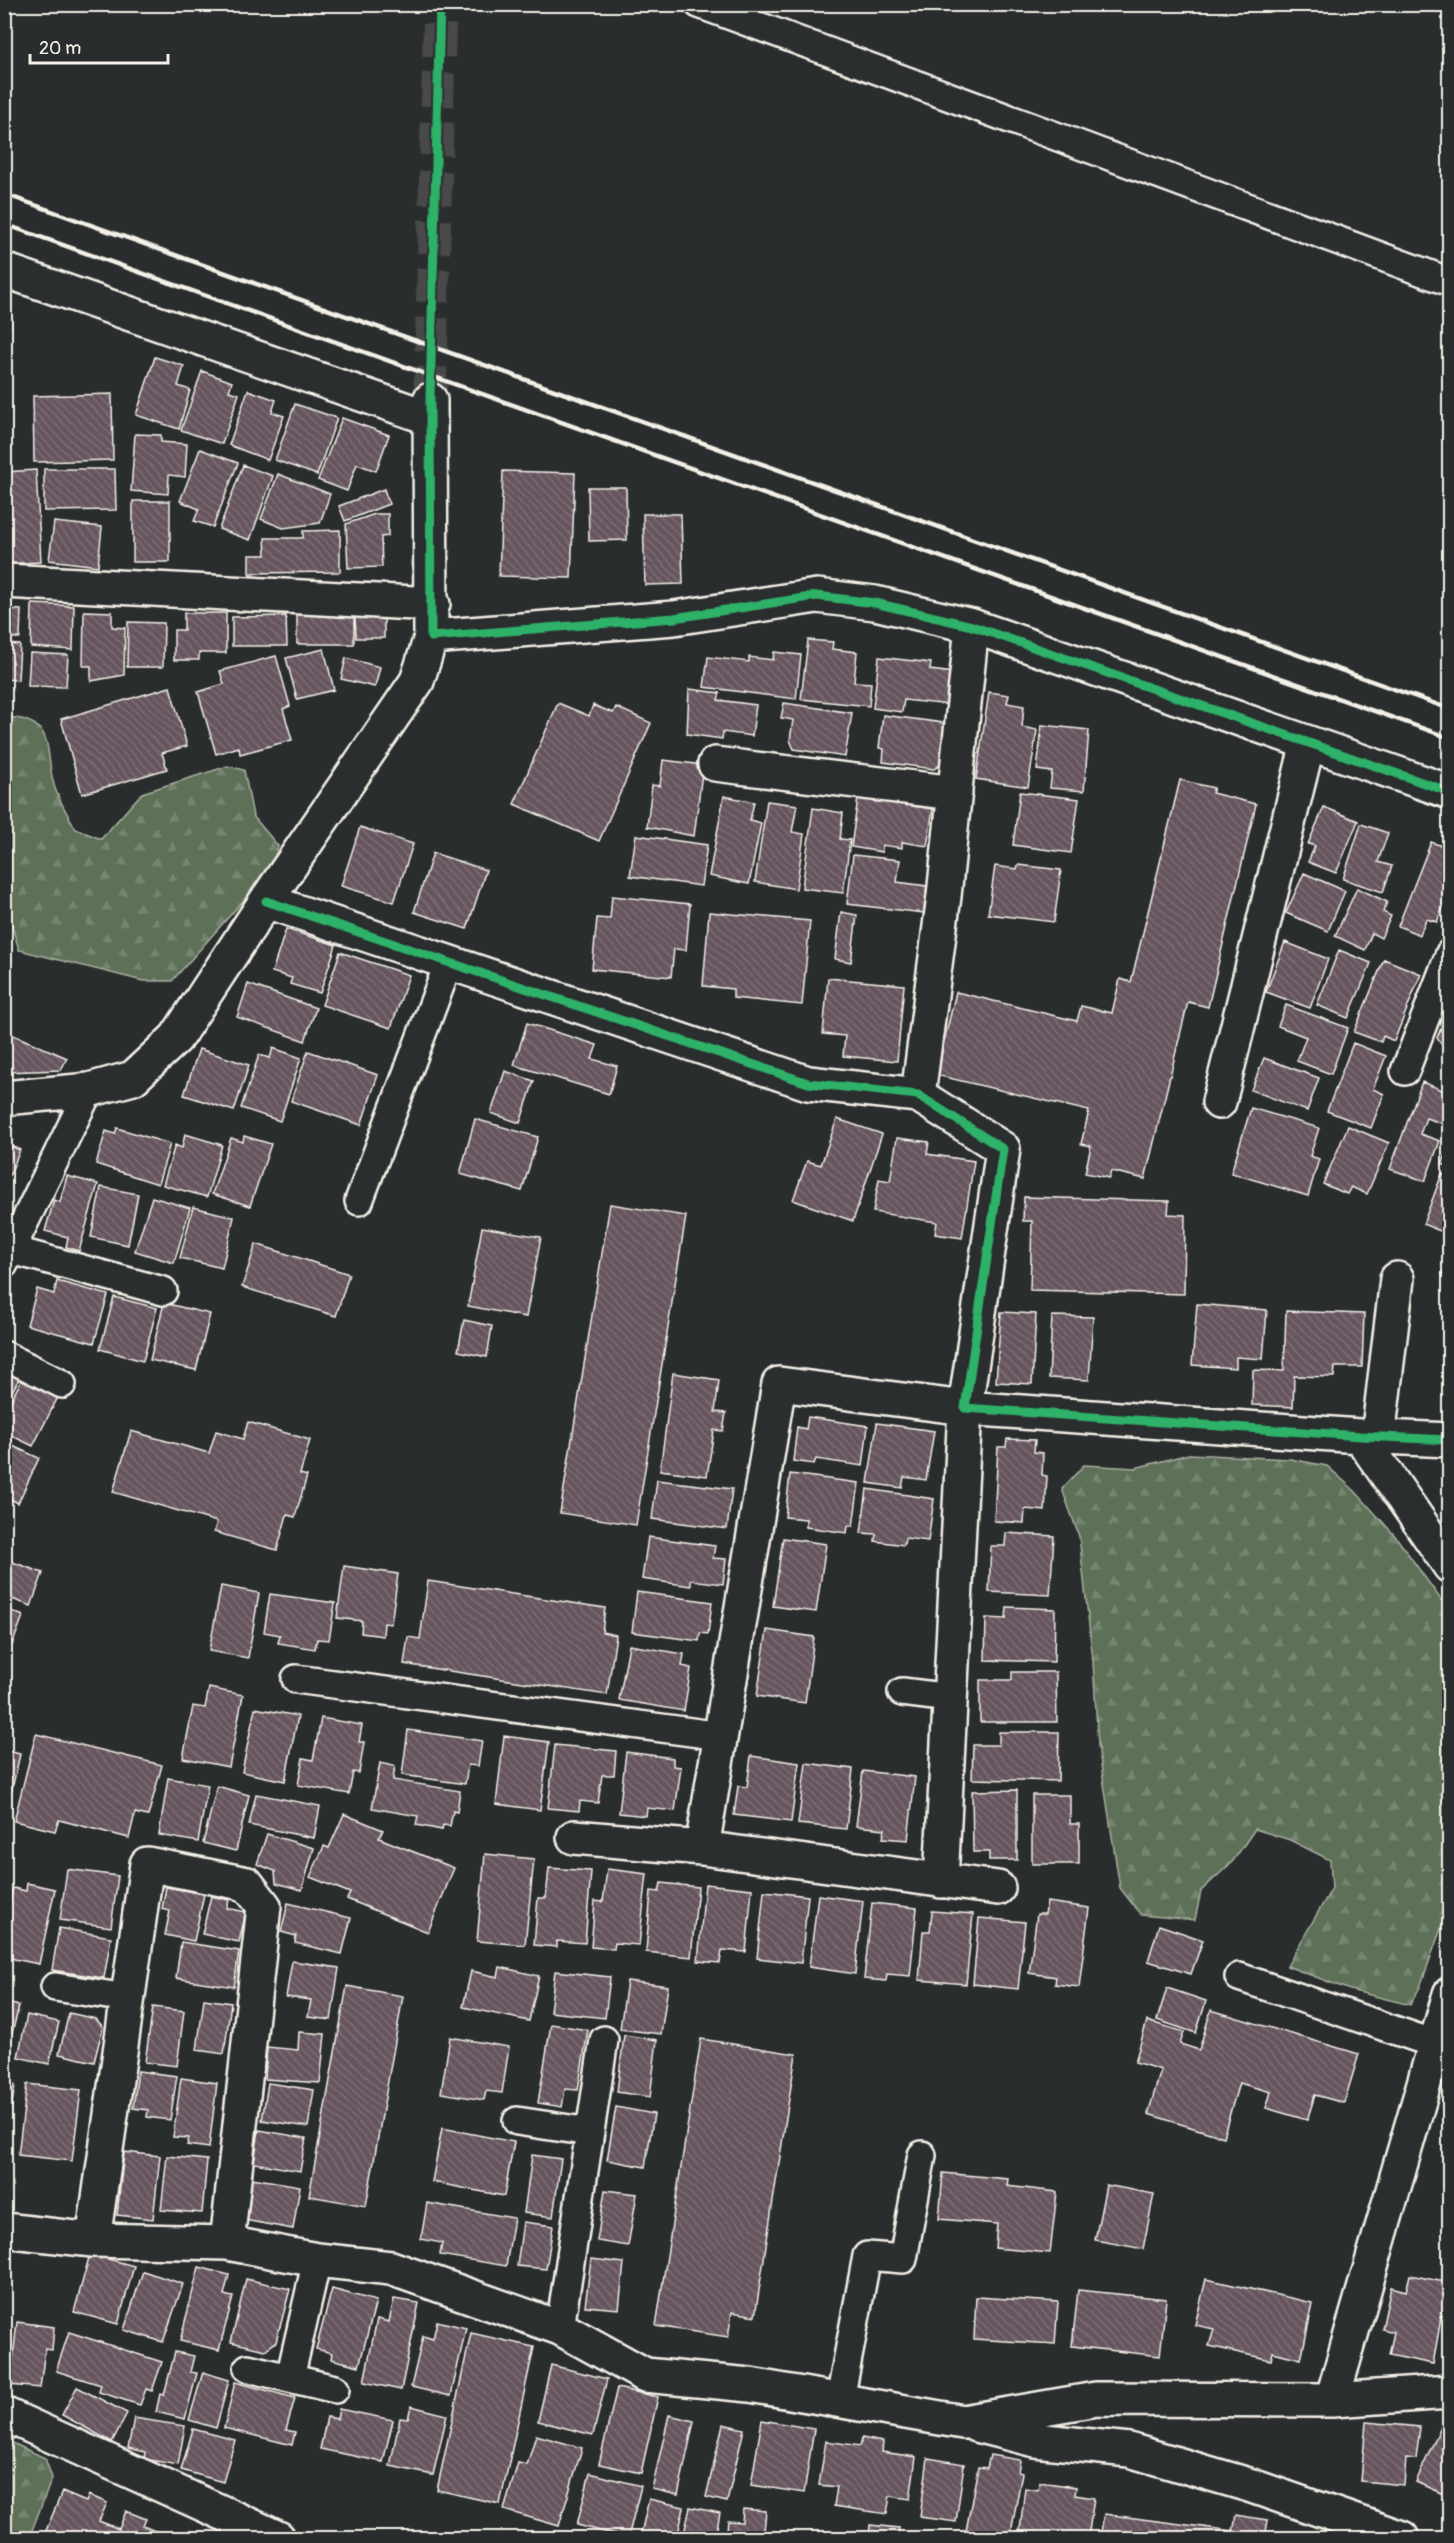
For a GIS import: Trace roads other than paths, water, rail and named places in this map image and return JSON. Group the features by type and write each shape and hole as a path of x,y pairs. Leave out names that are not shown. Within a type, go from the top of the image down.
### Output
{"street":[{"path":"4,270 430,409 433,603 432,637 417,681 266,901 176,1038 133,1078 89,1090 4,1098"},
{"path":"4,581 433,603"},
{"path":"432,637 674,618 817,596 875,603 972,626 1449,792"},
{"path":"918,1095 955,793 972,626"},
{"path":"1219,1102 1308,743"},
{"path":"715,764 955,793"},
{"path":"266,901 808,1083 918,1095 1003,1149 965,1408 941,1881"},
{"path":"1397,1279 1369,1437 1449,1566"},
{"path":"702,1848 779,1384 965,1408 1369,1437 1449,1440"},
{"path":"574,1837 702,1848 998,1888"},
{"path":"93,2240 147,1864 247,1884 264,1906 227,2243"},
{"path":"1332,2400 1444,2020"},
{"path":"4,2230 93,2240 227,2243 317,2260 391,2268 560,2328 645,2375 750,2385 963,2422 1035,2440 1129,2450 1249,2485 1402,2538"},
{"path":"963,2422 1096,2399 1332,2400 1449,2392"},
{"path":"4,2414 278,2538"}],"lane":[{"path":"699,4 1449,282"},
{"path":"1404,1071 1449,953"},
{"path":"359,1201 449,962"},
{"path":"89,1090 8,1257 163,1291"},
{"path":"4,1355 62,1384"},
{"path":"296,1679 721,1736"},
{"path":"902,1692 950,1698"},
{"path":"1239,1977 1444,2020"},
{"path":"56,1987 127,1998"},
{"path":"560,2328 604,2040"},
{"path":"517,2121 590,2132"},
{"path":"840,2400 867,2256 903,2259 922,2155"},
{"path":"290,2378 317,2260"},
{"path":"248,2368 335,2389"}],"tunnel":[{"path":"430,400 440,4"}],"railway":[{"path":"4,194 1450,709"},
{"path":"4,224 1450,738"}]}
